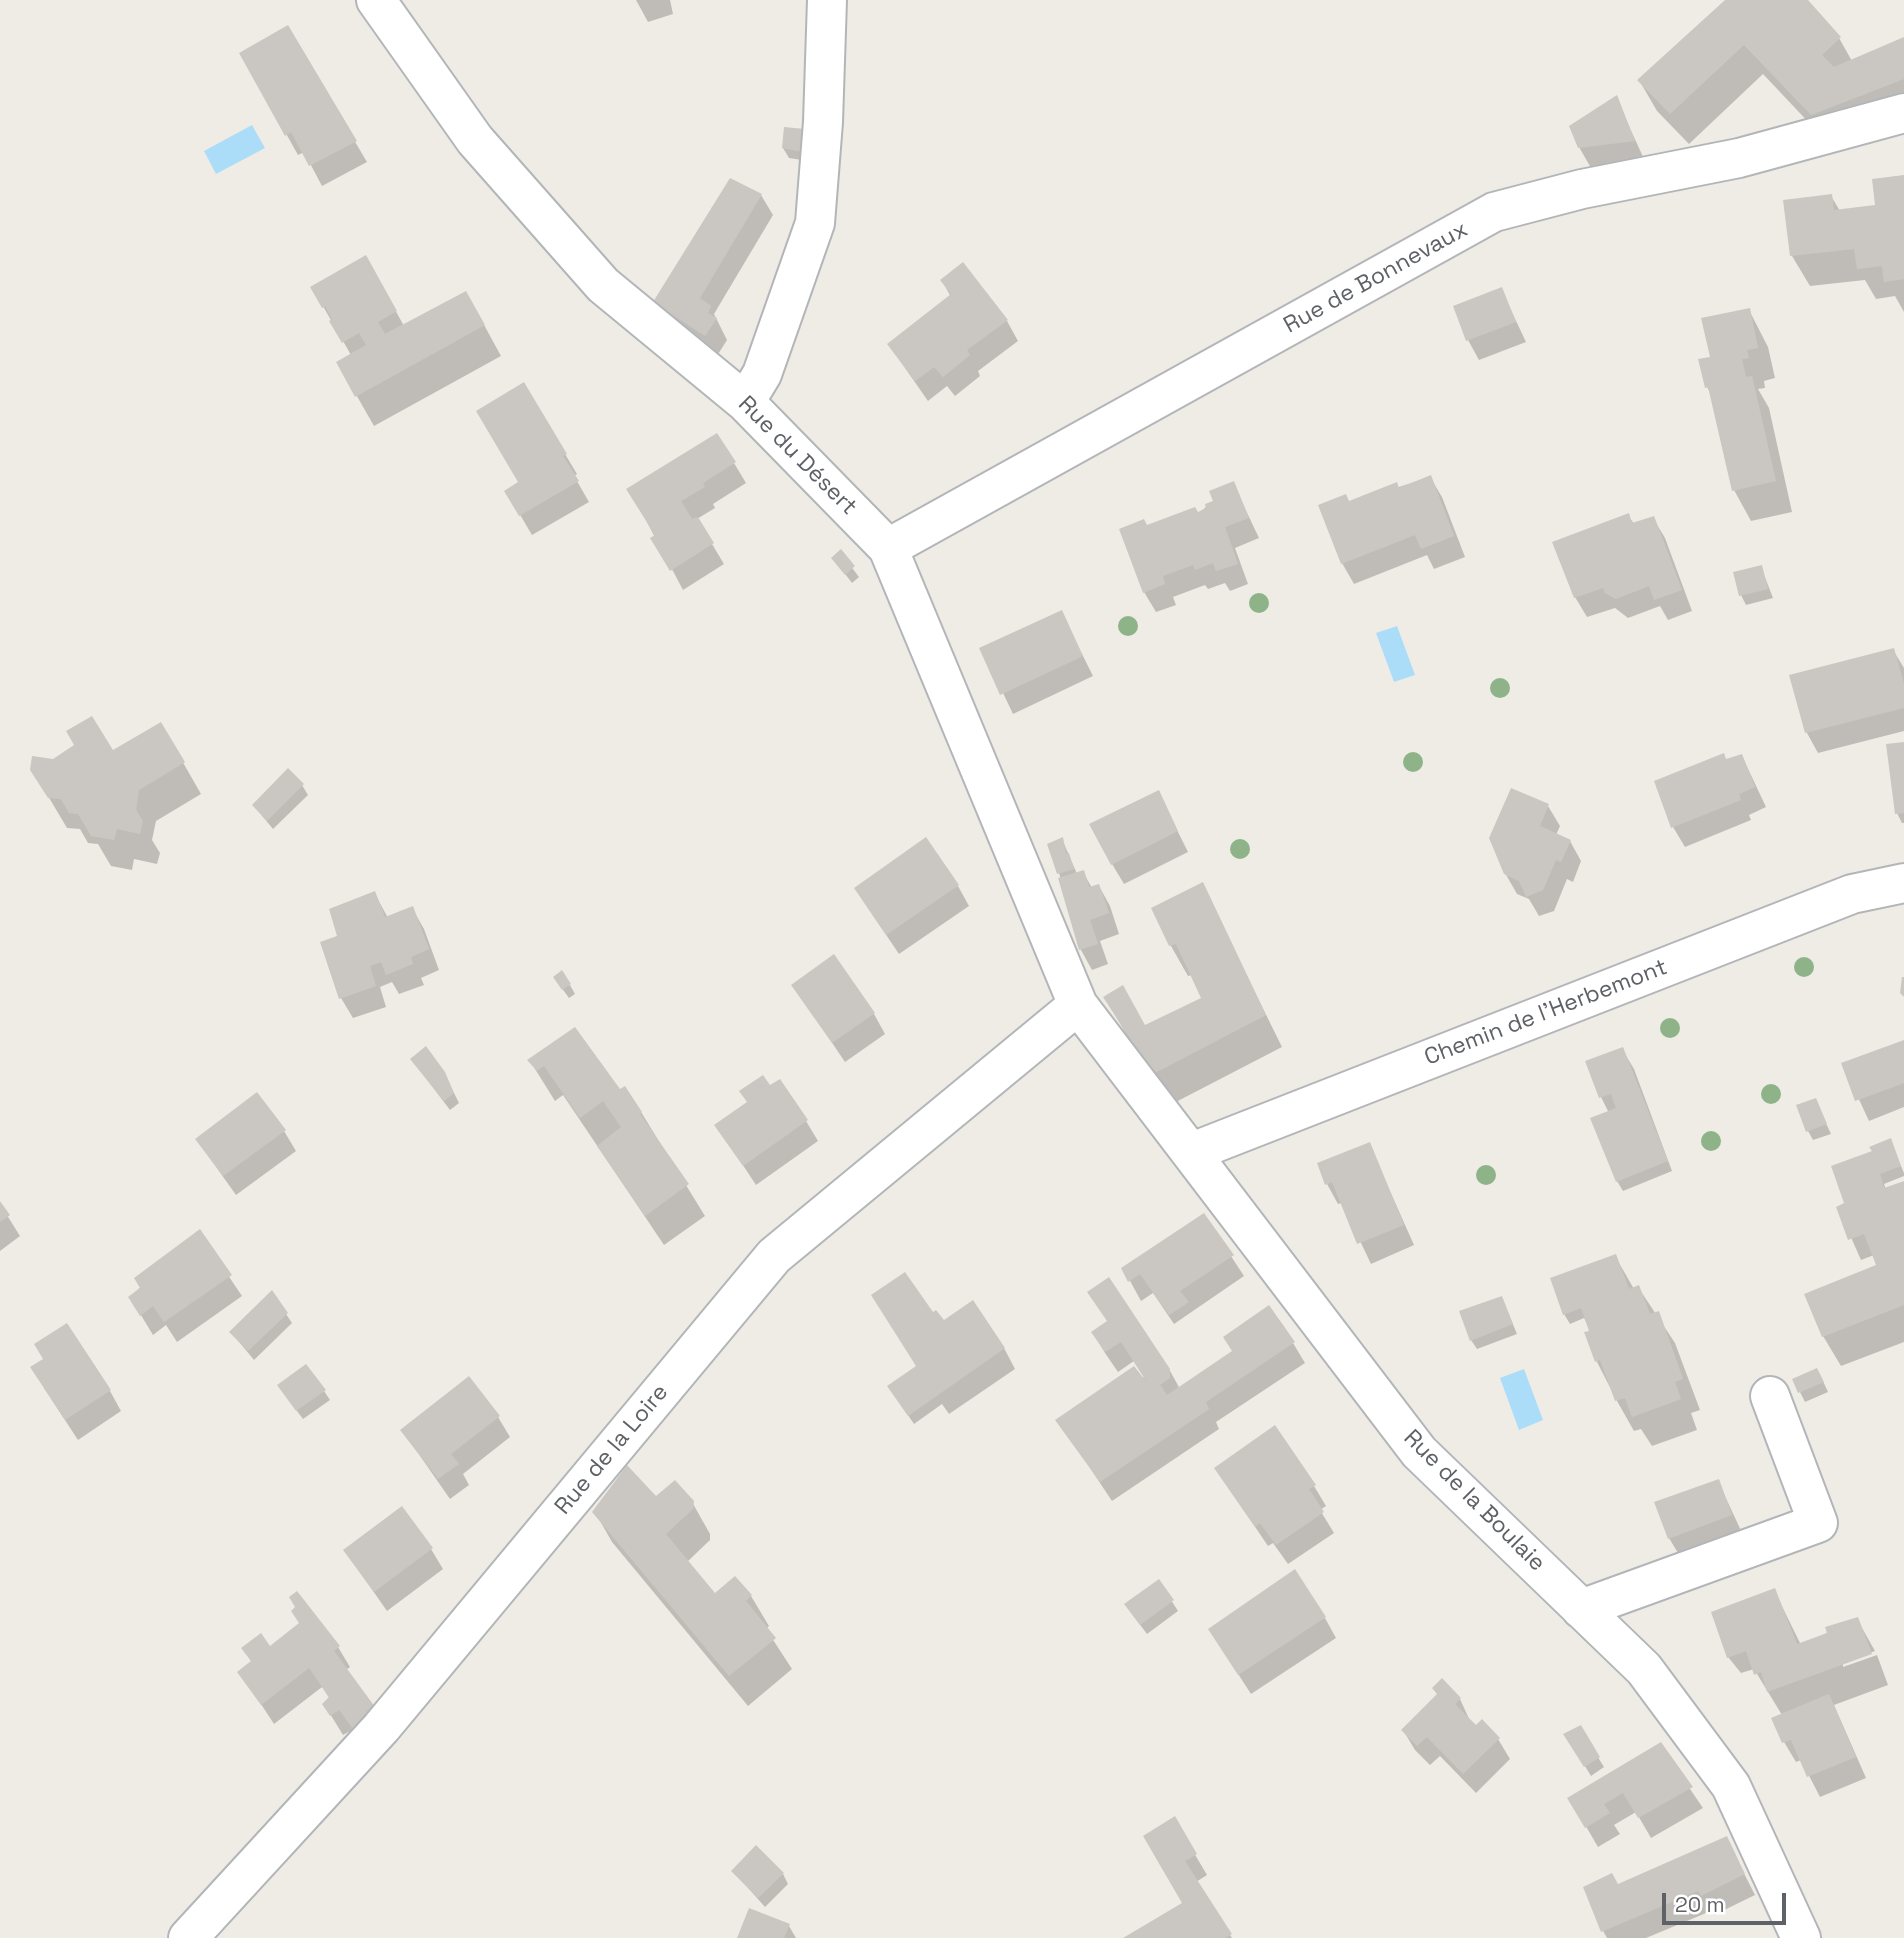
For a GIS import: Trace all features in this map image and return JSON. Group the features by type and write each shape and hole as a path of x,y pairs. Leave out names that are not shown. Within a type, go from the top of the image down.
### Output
{"street":[{"name":"Rue du Désert","path":"376,0 475,140 603,285 745,402 888,548 1077,1005"},
{"path":"745,402 762,374 815,223 823,122 827,0"},
{"name":"Rue de Bonnevaux","path":"888,548 1494,212 1581,189 1739,158 1904,113"},
{"name":"Chemin de l'Herbemont","path":"1192,1152 1852,894 1904,883"},
{"name":"Rue de la Boulaie","path":"1077,1005 1419,1452 1644,1669 1731,1786 1801,1938"},
{"name":"Rue de la Loire","path":"188,1938 381,1728 774,1256 1077,1005"},
{"path":"1581,1609 1818,1523 1770,1396"}],"water":[{"path":"252,125 265,148 216,174 204,151"},
{"path":"1397,626 1415,675 1394,682 1376,633"},
{"path":"1524,1369 1543,1420 1519,1430 1500,1378"}],"building":[{"path":"1725,0 1808,0 1841,37 1822,55 1834,67 1904,37 1904,79 1811,115 1744,45 1670,114 1637,80"},
{"path":"288,25 357,141 309,166 291,132 285,136 239,53"},
{"path":"1617,95 1635,141 1578,148 1569,126"},
{"path":"784,127 805,129 804,152 782,148"},
{"path":"1904,175 1904,279 1884,282 1882,266 1857,269 1854,249 1790,256 1783,200 1832,194 1834,210 1875,205 1872,179"},
{"path":"730,178 762,194 700,298 711,306 708,313 717,318 705,336 653,302"},
{"path":"366,255 397,311 378,322 385,334 466,291 485,325 355,397 336,362 366,345 359,333 342,343 329,321 332,319 325,306 322,308 310,287"},
{"path":"963,262 1008,320 967,350 970,355 943,377 934,367 915,381 887,344 951,294 940,280"},
{"path":"1502,287 1516,322 1466,341 1453,306"},
{"path":"1750,308 1758,348 1747,350 1749,358 1742,359 1746,377 1752,376 1776,481 1732,491 1708,387 1705,388 1698,359 1710,357 1701,318"},
{"path":"524,382 567,454 563,456 579,481 519,516 504,491 518,482 476,411"},
{"path":"717,433 736,462 703,483 705,487 681,501 692,519 698,517 714,543 670,571 650,538 655,535 626,489"},
{"path":"1431,475 1454,536 1421,549 1415,535 1341,564 1318,505 1346,494 1349,501 1397,482 1399,488"},
{"path":"1234,481 1249,518 1225,527 1238,564 1216,571 1213,563 1195,570 1193,565 1163,576 1165,584 1143,593 1119,529 1144,519 1147,525 1195,507 1198,512 1206,508 1205,504 1213,501 1209,491"},
{"path":"1629,513 1632,523 1654,516 1682,590 1654,600 1649,586 1616,599 1605,593 1603,588 1574,598 1552,542"},
{"path":"841,549 855,566 845,575 831,558"},
{"path":"1762,565 1768,589 1739,596 1733,572"},
{"path":"1062,610 1083,656 1000,695 979,648"},
{"path":"1894,648 1904,684 1904,708 1805,733 1789,675"},
{"path":"92,716 113,750 161,722 185,762 139,790 136,810 143,821 140,834 117,829 114,840 91,836 78,814 69,813 61,799 48,798 30,770 32,756 53,759 74,745 66,731"},
{"path":"1904,742 1904,813 1895,814 1886,744"},
{"path":"1724,753 1726,759 1742,754 1755,787 1739,794 1741,800 1671,828 1654,781"},
{"path":"288,768 304,784 267,821 252,805"},
{"path":"1511,788 1549,804 1540,826 1571,840 1561,862 1556,860 1543,890 1526,897 1519,881 1504,874 1489,838"},
{"path":"1159,790 1178,831 1111,865 1089,824"},
{"path":"926,837 959,885 886,935 854,888"},
{"path":"1063,837 1066,854 1069,853 1074,869 1057,874 1047,844"},
{"path":"1084,870 1089,887 1099,884 1109,913 1090,920 1098,944 1079,950 1058,878"},
{"path":"1203,882 1266,1015 1153,1074 1103,997 1123,985 1145,1025 1201,998 1176,944 1169,946 1151,908"},
{"path":"375,891 385,917 413,906 429,949 411,957 413,964 386,975 381,962 370,966 376,986 339,999 320,942 337,936 329,909"},
{"path":"834,954 875,1013 832,1043 791,985"},
{"path":"562,970 571,984 562,990 553,977"},
{"path":"1904,977 1904,997 1900,993"},
{"path":"575,1027 620,1089 625,1086 642,1112 640,1114 689,1184 645,1216 597,1146 621,1127 603,1101 580,1118 544,1066 537,1071 527,1060"},
{"path":"1904,1040 1904,1083 1855,1101 1841,1063"},
{"path":"426,1046 445,1072 454,1093 444,1101 410,1059"},
{"path":"1623,1047 1668,1161 1616,1182 1590,1118 1616,1108 1611,1094 1599,1098 1585,1061"},
{"path":"763,1075 770,1085 780,1079 808,1120 743,1166 714,1125 747,1102 739,1091"},
{"path":"257,1092 286,1130 223,1176 195,1139"},
{"path":"1816,1098 1827,1124 1806,1132 1796,1105"},
{"path":"1891,1138 1901,1166 1880,1174 1884,1188 1904,1181 1904,1305 1822,1337 1804,1294 1876,1265 1864,1234 1848,1240 1836,1207 1844,1203 1831,1166 1872,1151 1869,1147"},
{"path":"1370,1142 1404,1225 1357,1244 1332,1182 1325,1185 1317,1163"},
{"path":"0,1201 10,1215 0,1222"},
{"path":"1204,1213 1234,1255 1180,1291 1189,1302 1169,1315 1140,1274 1128,1282 1121,1268"},
{"path":"200,1229 232,1275 164,1322 153,1306 140,1316 128,1297 140,1288 134,1278"},
{"path":"1616,1254 1629,1289 1639,1285 1650,1314 1659,1311 1683,1379 1675,1382 1681,1399 1632,1417 1625,1398 1615,1401 1600,1360 1595,1362 1584,1332 1589,1331 1581,1308 1563,1315 1550,1278"},
{"path":"905,1272 933,1312 936,1310 944,1320 973,1300 1005,1348 908,1416 887,1386 916,1366 871,1295"},
{"path":"1109,1277 1170,1369 1170,1378 1160,1385 1167,1395 1232,1351 1223,1337 1269,1305 1295,1342 1206,1402 1209,1409 1100,1482 1055,1420 1134,1366 1148,1384 1121,1342 1105,1352 1091,1332 1107,1321 1087,1292"},
{"path":"272,1290 288,1313 248,1351 229,1332"},
{"path":"1502,1296 1513,1324 1470,1341 1459,1311"},
{"path":"67,1323 111,1390 65,1420 30,1367 43,1359 34,1344"},
{"path":"306,1364 326,1390 296,1411 277,1385"},
{"path":"1817,1368 1824,1382 1798,1393 1792,1379"},
{"path":"469,1376 500,1416 451,1454 459,1464 438,1479 400,1430"},
{"path":"1275,1425 1316,1485 1309,1489 1324,1512 1276,1545 1260,1523 1255,1527 1214,1468"},
{"path":"627,1465 656,1496 675,1480 694,1501 693,1509 666,1534 715,1593 735,1576 752,1595 746,1601 776,1638 729,1676 592,1512"},
{"path":"1719,1479 1732,1515 1668,1539 1654,1502"},
{"path":"402,1506 433,1548 374,1592 343,1550"},
{"path":"1295,1569 1326,1617 1238,1675 1208,1629"},
{"path":"1159,1579 1174,1600 1140,1625 1124,1604"},
{"path":"1775,1588 1797,1644 1827,1633 1825,1627 1858,1617 1872,1654 1767,1692 1761,1672 1754,1675 1746,1651 1727,1658 1711,1612"},
{"path":"297,1591 340,1646 334,1651 378,1711 354,1730 339,1710 330,1716 322,1704 329,1697 309,1668 261,1705 237,1672 251,1661 241,1648 261,1633 270,1646 299,1623 291,1611 295,1607 289,1597"},
{"path":"1442,1678 1461,1698 1455,1704 1476,1725 1482,1719 1500,1738 1463,1774 1427,1737 1417,1746 1401,1730 1437,1694 1432,1688"},
{"path":"1829,1694 1856,1757 1807,1777 1791,1740 1782,1743 1771,1718"},
{"path":"1581,1725 1600,1757 1584,1767 1563,1734"},
{"path":"1661,1742 1693,1787 1638,1818 1623,1793 1604,1804 1610,1813 1585,1828 1567,1798"},
{"path":"1175,1816 1197,1854 1185,1861 1232,1934 1225,1938 1123,1938 1182,1903 1143,1836"},
{"path":"1727,1836 1745,1874 1701,1896 1698,1891 1601,1932 1583,1887 1612,1873 1618,1884"},
{"path":"756,1845 784,1873 758,1898 731,1871"},
{"path":"749,1908 790,1924 784,1938 737,1938"}]}
